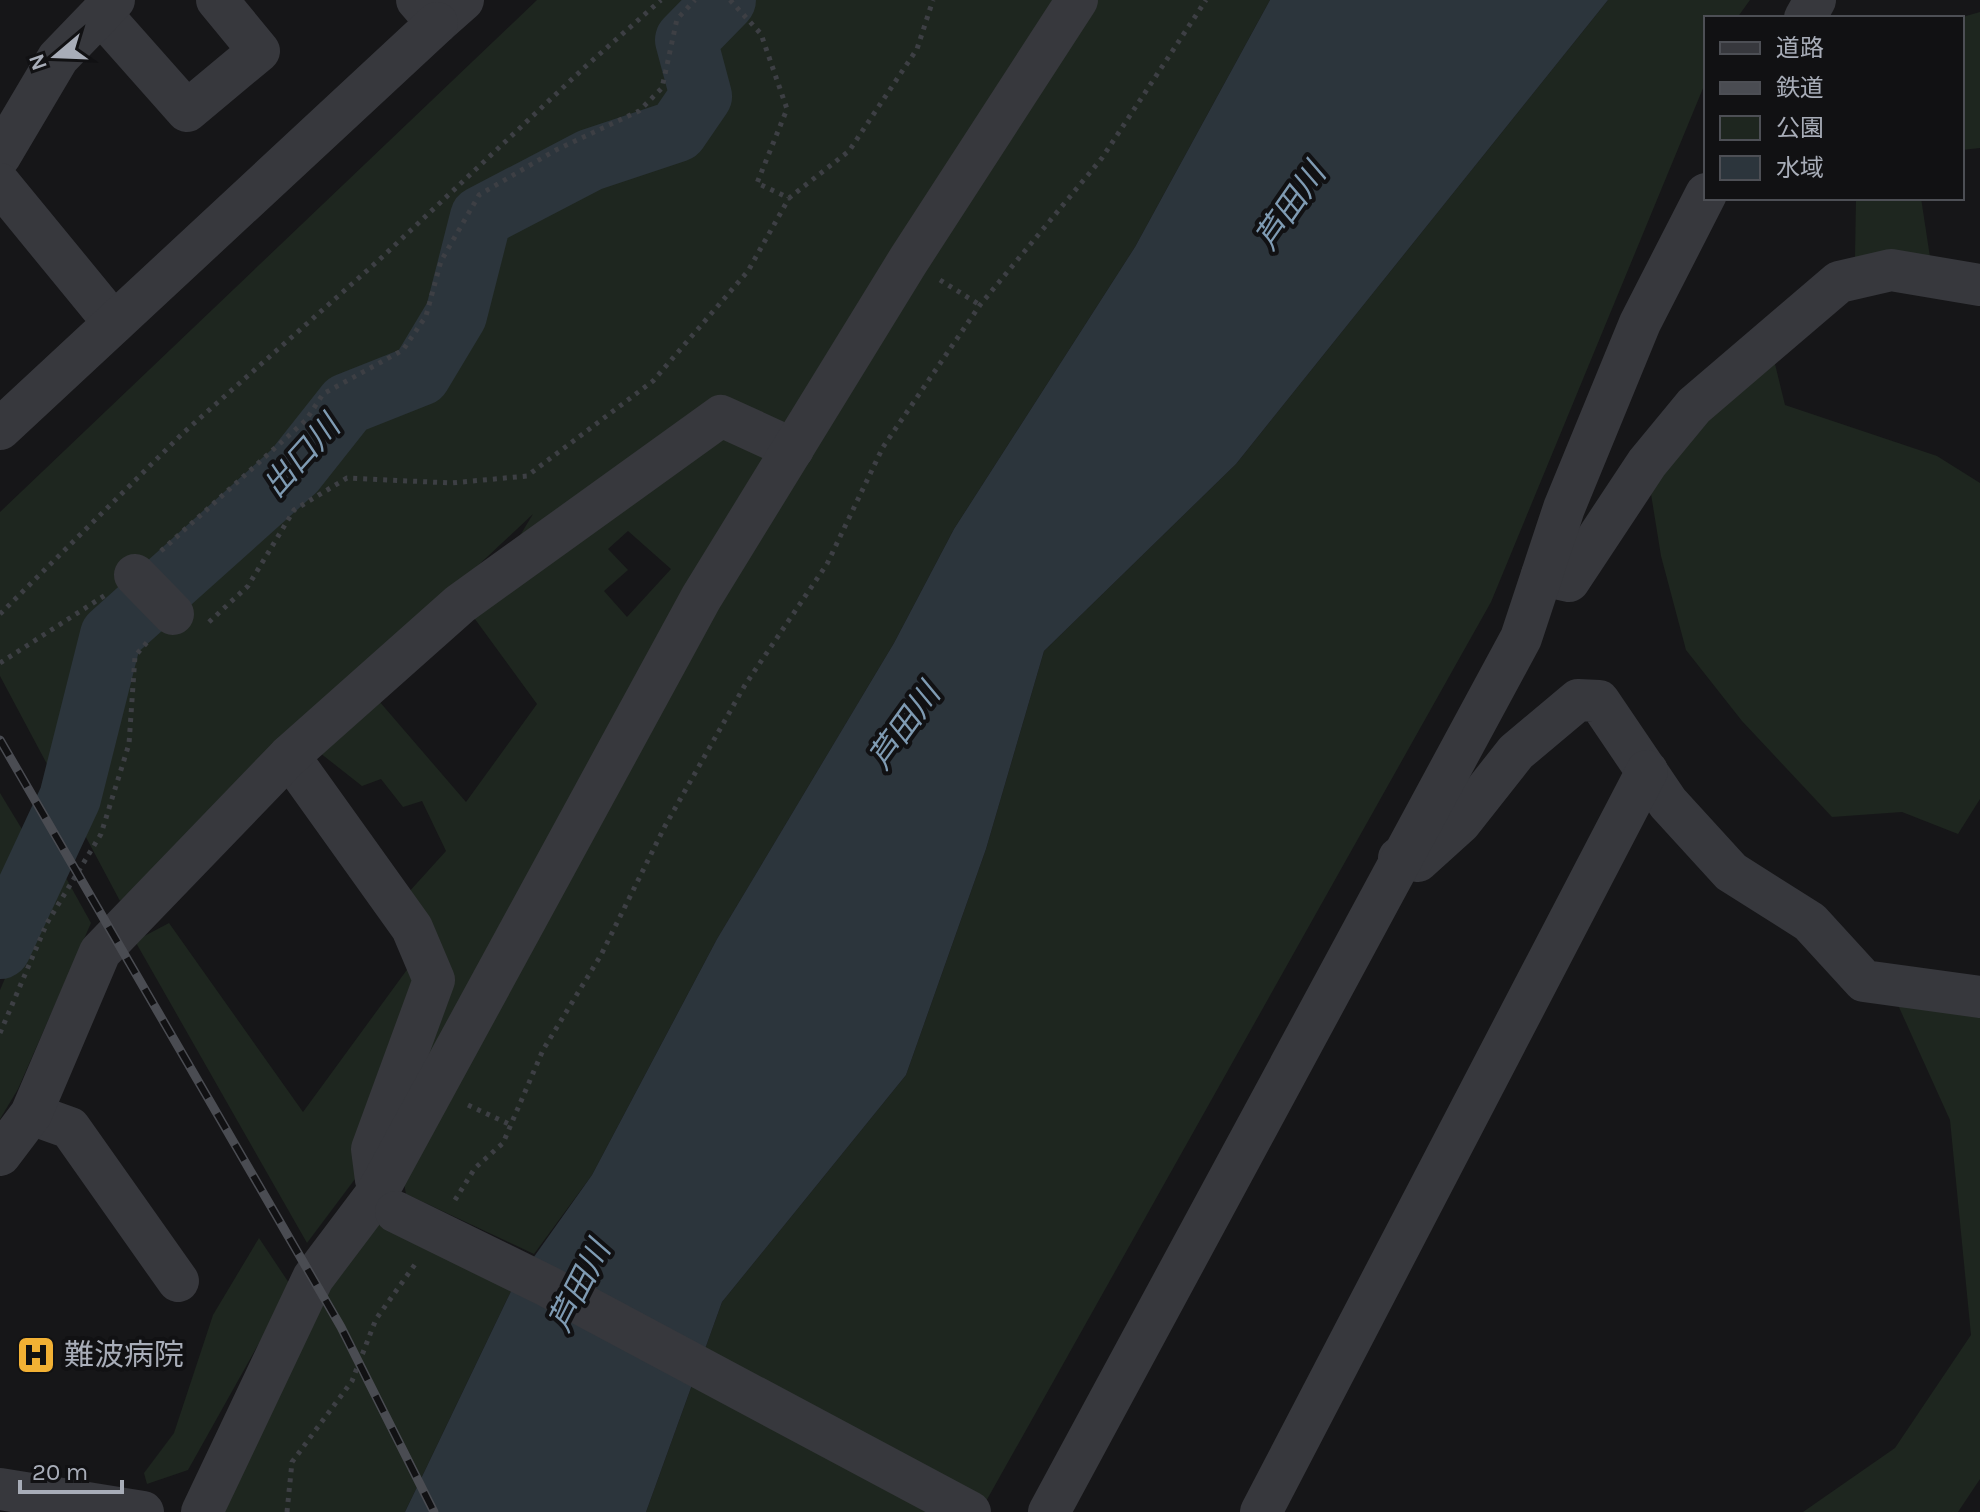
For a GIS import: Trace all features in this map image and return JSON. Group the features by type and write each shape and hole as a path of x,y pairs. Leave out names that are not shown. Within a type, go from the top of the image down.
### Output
{"street":[{"path":"0,156 58,58 108,7 187,111 259,51 217,0"},
{"path":"202,1512 313,1278 387,1203 434,1089 701,598 908,261 1077,0"},
{"path":"0,429 114,323 439,8"},
{"path":"0,184 114,323"},
{"path":"1049,1512 1399,858 1521,638 1564,508 1640,323 1704,198"},
{"path":"1542,575 1569,581 1647,463 1694,406 1839,282 1891,270 1980,285"},
{"path":"0,1155 31,1114 100,952 289,756 460,604 721,416 793,449"},
{"path":"135,575 173,614"},
{"path":"1399,858 1418,861 1460,823 1516,752 1578,700 1599,701 1668,803 1731,872 1810,922 1864,981 1980,997"},
{"path":"289,756 412,928 434,980 372,1149 387,1203 970,1512"},
{"path":"1261,1512 1647,771"},
{"path":"31,1114 70,1128 178,1281"},
{"path":"0,1489 143,1512"}],"path":[{"path":"0,614 182,434 379,260 661,0"},
{"path":"0,663 37,642 135,575 306,420 323,394 403,350 426,316 441,261 479,195 556,150 639,111 662,88 677,19 695,0"},
{"path":"730,0 761,34 787,109 757,183 789,198"},
{"path":"0,1033 47,923 101,834 129,744 135,656 173,614 207,624 248,586 294,510 347,478 451,483 527,476 653,381 748,271 789,198 849,151 917,49 933,0"},
{"path":"453,1203 475,1168 503,1143 543,1050 601,955 665,826 723,724 827,564 883,447 980,305 1102,158 1206,0"},
{"path":"908,261 980,305"},
{"path":"434,1089 511,1125"},
{"path":"287,1512 292,1462 352,1381 376,1319 425,1250"}],"green space":[{"path":"537,0 1053,0 395,1125 450,965 408,893 446,851 422,801 403,807 381,779 362,786 315,749 379,701 466,802 537,704 472,615 533,514 120,901 0,676 0,512","holes":["628,531 671,569 627,617 604,591 628,570 608,549"]},
{"path":"1089,0 1270,0 1135,247 954,529 894,643 717,939 592,1175 534,1254 406,1194 402,1173 665,686"},
{"path":"1608,0 1750,0 1738,16 1704,16 1704,86 1491,602 980,1512 646,1512 722,1302 906,1075 986,849 1044,651 1236,464"},
{"path":"1980,12 1980,148 1964,150 1964,17"},
{"path":"1856,200 1921,200 1930,257 1855,258"},
{"path":"1773,356 1785,405 1937,456 1980,483 1980,799 1958,834 1902,812 1832,817 1742,721 1686,650 1661,556 1651,494 1688,431"},
{"path":"0,793 31,844 0,911"},
{"path":"56,860 91,923 18,1089 0,1119 0,990"},
{"path":"169,923 303,1112 417,956 421,987 361,1171 307,1243 135,941"},
{"path":"1898,1005 1980,1011 1980,1479 1958,1512 1803,1512 1895,1448 1971,1335 1950,1120"},
{"path":"385,1217 514,1285 405,1512 215,1512 313,1305"},
{"path":"259,1238 291,1286 188,1470 147,1484 144,1473 174,1433 213,1315"}],"water":[{"name":"芦田川","path":"1270,0 1608,0 1236,464 1044,651 986,849 906,1075 722,1302 646,1512 405,1512 514,1285 592,1175 717,939 894,643 954,529 1135,247"}],"waterway":[{"name":"出口川","path":"0,948 70,798 111,635 294,471 347,404 420,375 456,315 481,217 590,160 677,131 701,96 686,40 725,0"}],"railway":[{"path":"0,740 341,1327 434,1512"}],"place":[{"name":"難波病院","path":"36,1355"}]}
